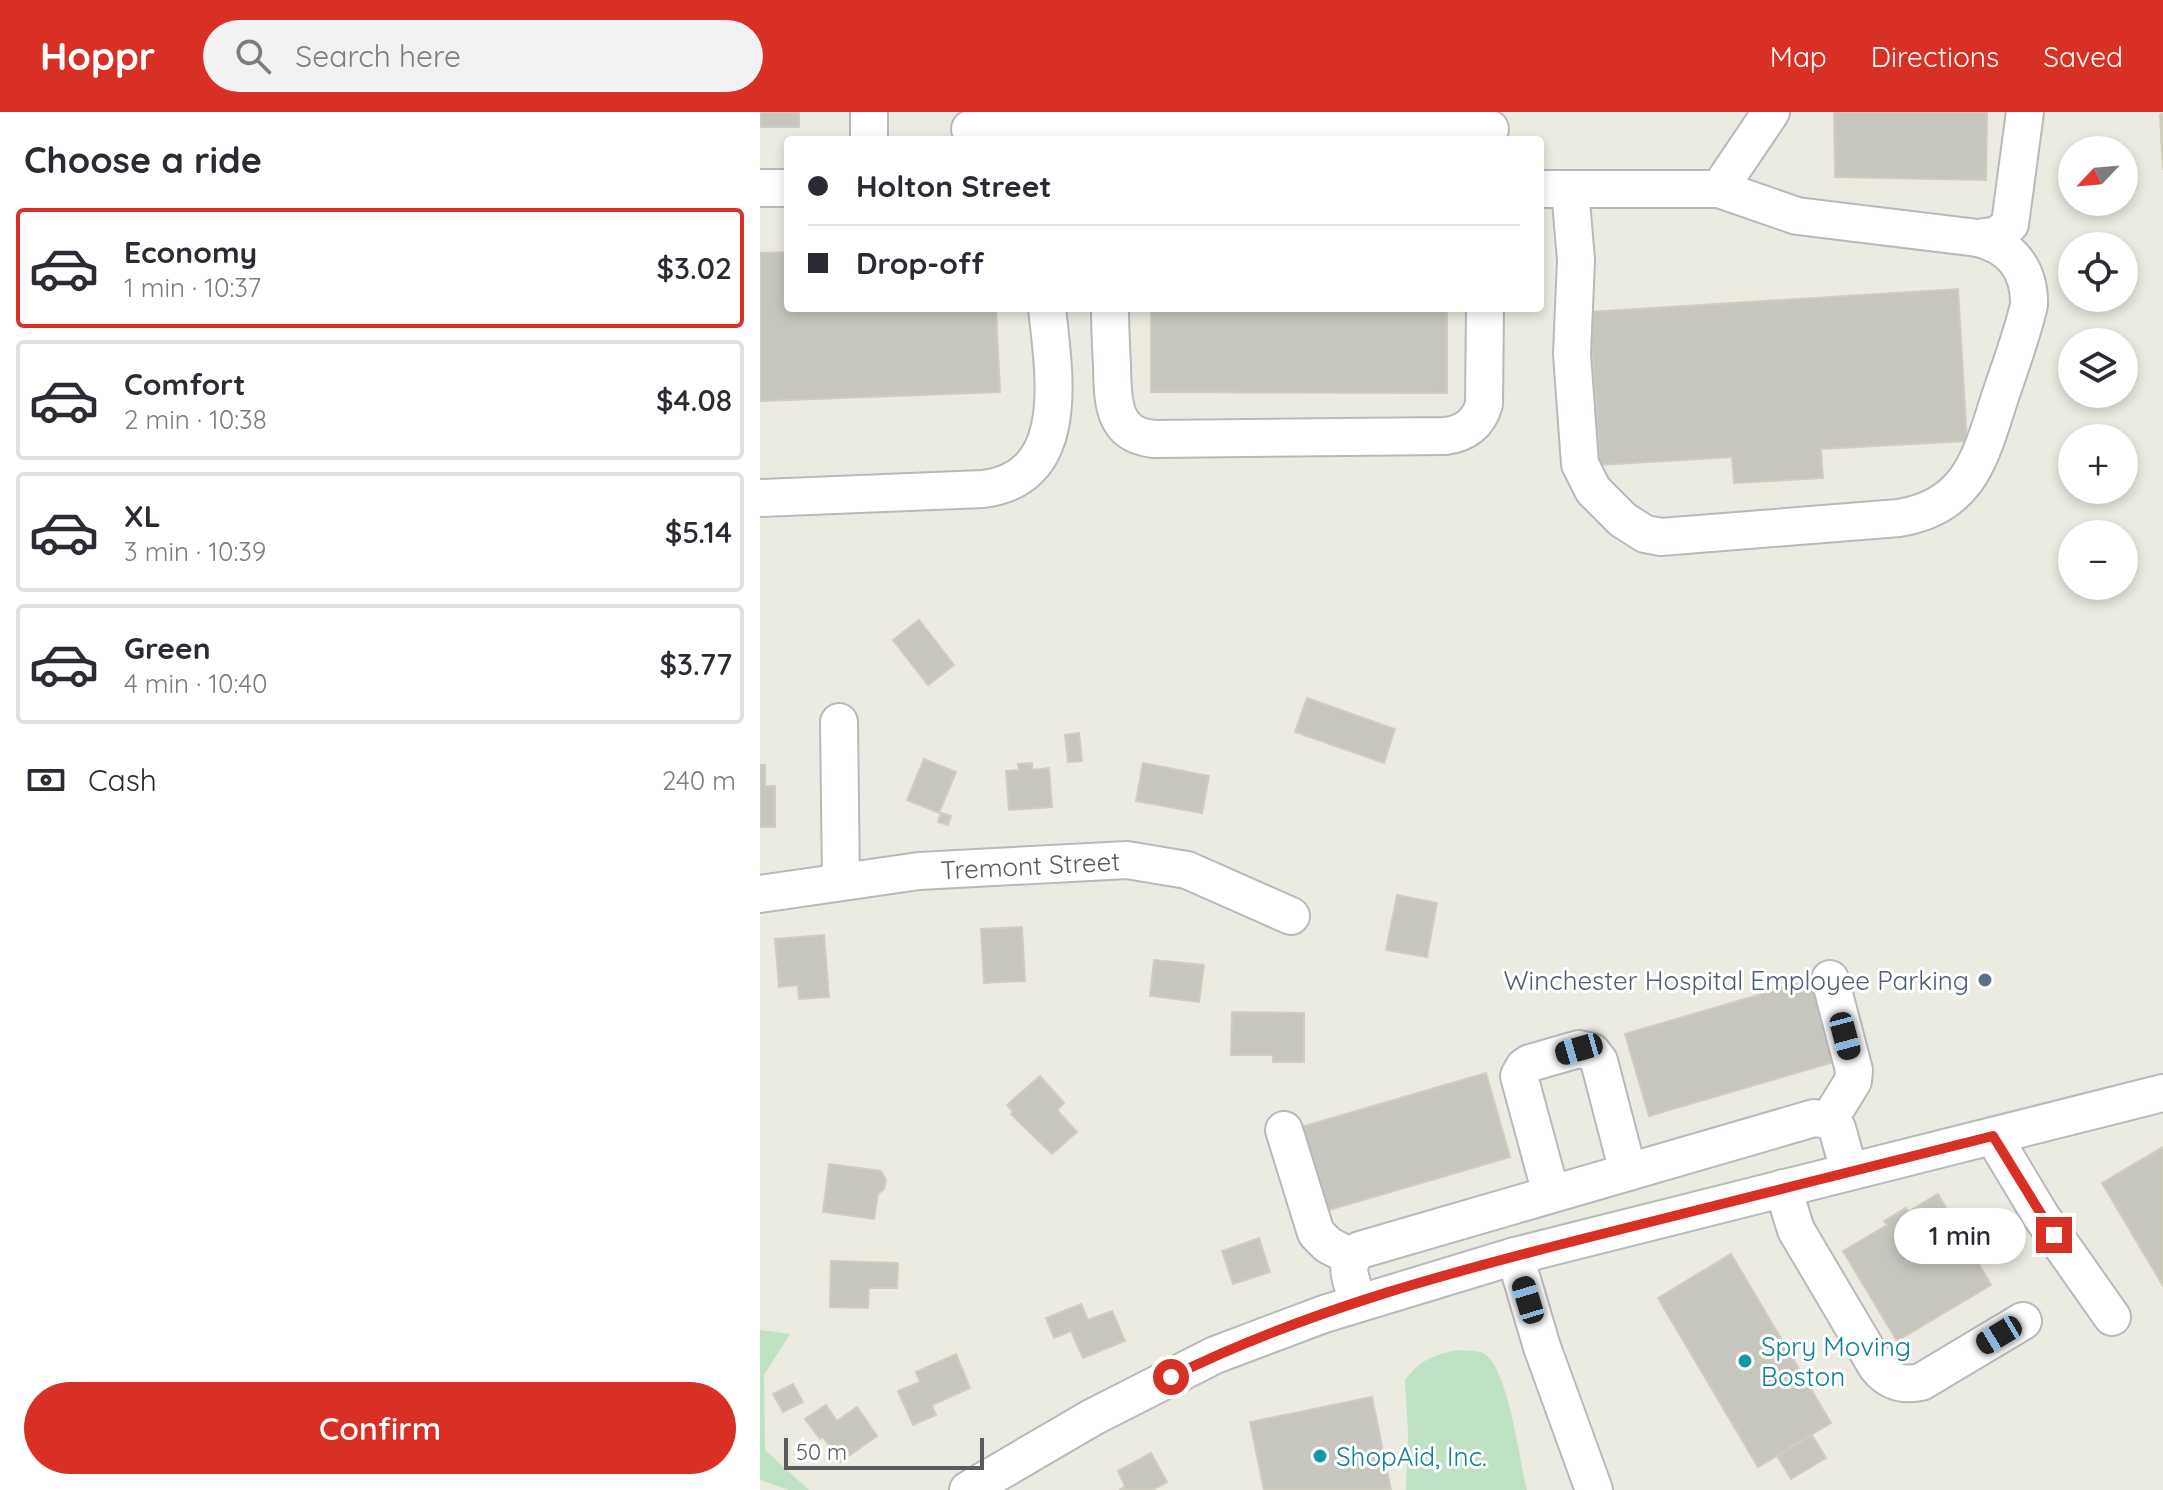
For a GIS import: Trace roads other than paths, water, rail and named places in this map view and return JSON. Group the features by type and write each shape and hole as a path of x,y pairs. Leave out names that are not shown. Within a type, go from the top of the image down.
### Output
{"street":[{"path":"869,112 869,136"},
{"path":"1719,189 1771,112"},
{"path":"1978,238 1998,235 2007,229 2012,218 2025,112"},
{"path":"970,127 1490,127"},
{"path":"760,188 784,188"},
{"path":"1555,189 1719,189 1797,216 1978,238 2000,245 2017,261 2027,282 2029,305 1982,452 1967,480 1956,492 1930,510 1899,518 1670,537 1653,536 1630,525 1598,495 1580,464 1572,354 1576,260 1555,189"},
{"path":"760,498 983,489 995,488 1017,479 1036,463 1051,430 1052,383 1047,312"},
{"path":"1110,312 1115,408 1126,428 1139,436 1154,439 1445,436 1461,433 1478,419 1484,404 1485,312"},
{"path":"839,722 841,881"},
{"name":"Tremont Street","path":"760,894 919,871 1127,860 1187,870 1291,916"},
{"path":"1829,1120 1853,1081 1854,1070 1830,979"},
{"path":"1594,1490 1542,1347 1524,1253 1536,1198 1519,1080 1527,1065 1582,1049 1597,1057 1628,1172"},
{"path":"968,1490 1093,1417 1215,1355 1359,1303 1524,1253 2163,1093"},
{"path":"1359,1303 1349,1271 1351,1257 1360,1250 1814,1118 1829,1120 1837,1128 1849,1171"},
{"path":"1284,1130 1316,1233 1328,1245 1351,1257"},
{"path":"1993,1136 2041,1216 2112,1317"},
{"path":"1591,1182 1605,1233"},
{"path":"1783,1188 1796,1230 1877,1367 1893,1381 1907,1384 1921,1382 2023,1321"}],"place":[{"name":"Winchester Hospital Employee Parking","path":"1985,980"},
{"name":"Spry Moving Boston","path":"1745,1361"},
{"name":"ShopAid, Inc.","path":"1320,1456"}]}
